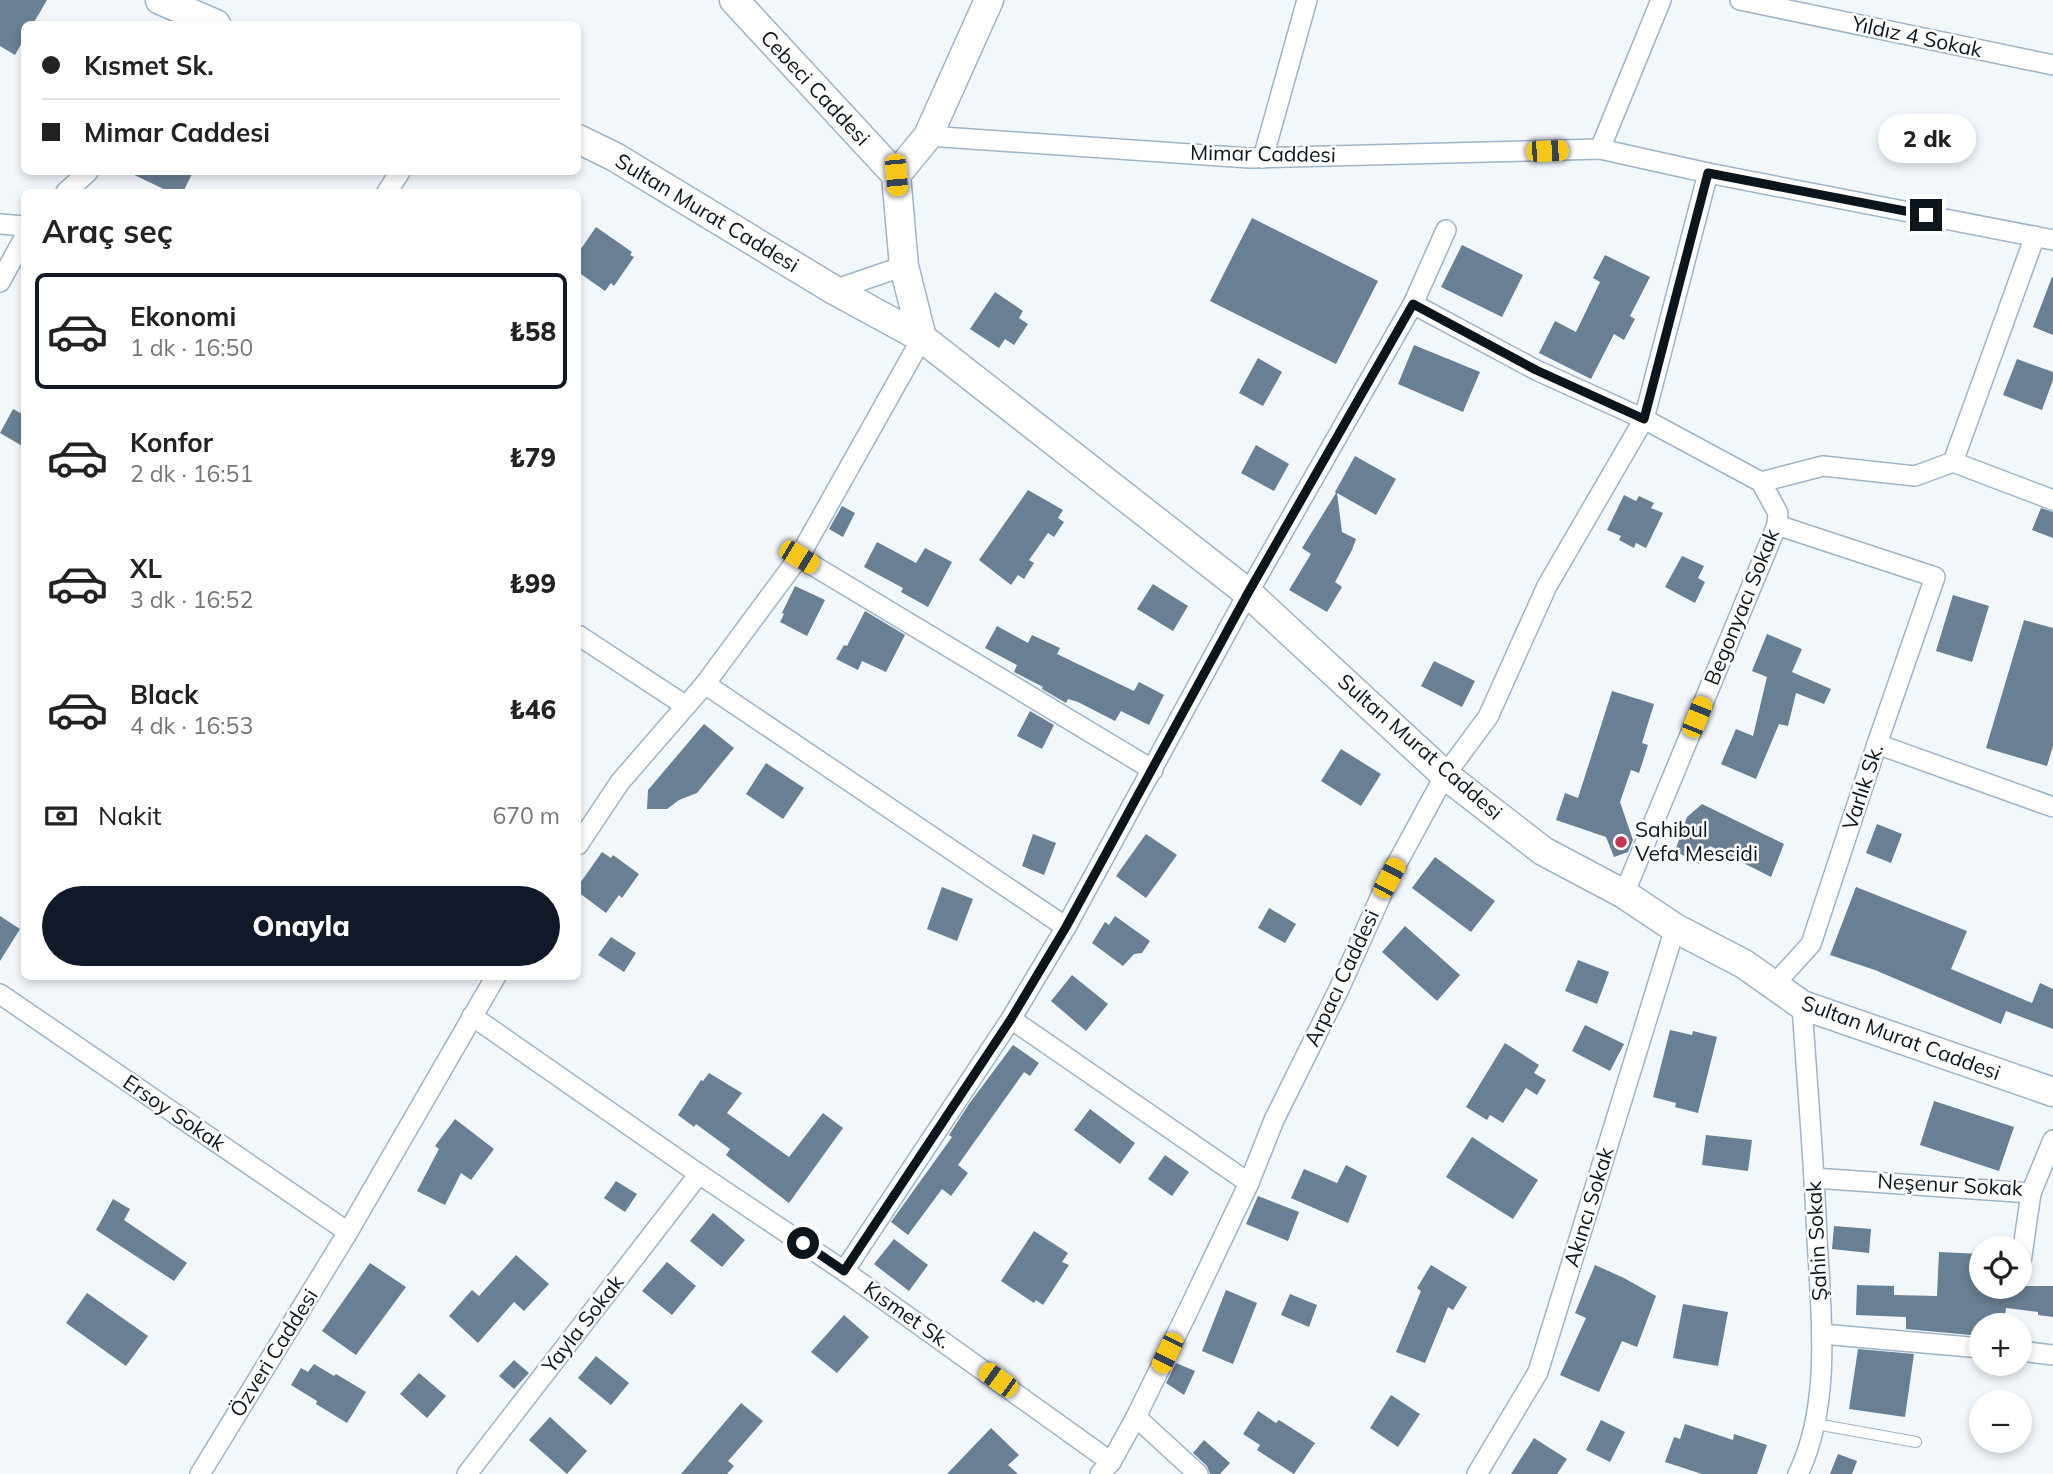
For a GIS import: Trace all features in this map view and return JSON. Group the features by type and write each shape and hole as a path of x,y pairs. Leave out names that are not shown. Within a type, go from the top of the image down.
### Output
{"main road":[{"path":"160,0 209,21"},
{"name":"Cebeci Caddesi","path":"734,0 896,175"},
{"path":"922,338 904,266 896,175 928,136 989,0"},
{"name":"Sultan Murat Caddesi","path":"581,140 614,157 834,290 922,338 1248,593 1445,775 1543,851 1625,894 1675,928 1744,964 1802,1005 2053,1092"}],"street":[{"path":"1263,158 1307,0"},
{"path":"1600,149 1661,0"},
{"name":"Yıldız 4 Sokak","path":"1740,0 2053,65"},
{"name":"Mimar Caddesi","path":"928,136 1263,158 1600,149 1708,173"},
{"path":"1708,173 2044,238 1953,462"},
{"name":"Arpacı Caddesi","path":"1105,1468 1136,1418 1249,1183 1274,1120 1339,989 1389,878 1445,775 1488,717 1547,586 1644,419 1708,173"},
{"path":"69,189 85,175"},
{"path":"0,224 21,226"},
{"path":"844,1271 1011,1019 1066,927 1248,593 1413,304 1446,230"},
{"path":"0,282 21,244"},
{"path":"834,290 904,266"},
{"path":"1413,304 1536,370 1644,419 1761,482 1823,466 1915,476 1953,462 2053,500"},
{"path":"581,840 620,782 705,684 799,557 922,338"},
{"name":"Begonyacı Sokak","path":"1625,894 1777,525 1777,513 1761,482"},
{"name":"Varlık Sk.","path":"1774,985 1811,944 1935,578 1777,525"},
{"path":"799,557 1153,770"},
{"path":"581,637 686,706"},
{"path":"705,684 1066,927"},
{"path":"1877,744 2053,807"},
{"name":"Akıncı Sokak","path":"1477,1474 1538,1372 1675,928"},
{"name":"Özveri Caddesi","path":"200,1474 348,1232 493,980"},
{"name":"Ersoy Sokak","path":"0,994 348,1232"},
{"name":"Şahin Sokak","path":"1798,1474 1816,1424 1822,1334 1802,1005"},
{"name":"Kısmet Sk.","path":"472,1016 844,1271 1105,1468"},
{"path":"1011,1019 1249,1183"},
{"name":"Neşenur Sokak","path":"1814,1178 2031,1193 2053,1140"},
{"name":"Yayla Sokak","path":"467,1474 699,1174"},
{"path":"2025,1236 2031,1193"},
{"path":"1822,1334 1969,1347"},
{"path":"2032,1352 2053,1355"},
{"path":"1136,1418 1198,1474"}],"lane":[{"path":"1816,1424 1916,1442"}],"building":[{"path":"0,0 47,0 35,21 21,21 21,44 15,55 0,46"},
{"path":"134,175 192,175 184,189 164,189"},
{"path":"1252,218 1378,281 1336,364 1210,301"},
{"path":"596,227 632,252 630,255 634,257 614,286 611,283 605,291 581,274 581,249"},
{"path":"1462,245 1523,275 1502,317 1441,287"},
{"path":"1605,255 1650,277 1630,316 1635,319 1624,340 1614,334 1591,379 1539,353 1555,321 1576,332 1600,282 1593,278"},
{"path":"2053,277 2053,335 2033,327"},
{"path":"995,292 1023,311 1019,318 1028,324 1014,345 1005,339 999,348 970,329"},
{"path":"1414,345 1480,372 1463,412 1398,384"},
{"path":"1258,358 1282,372 1263,406 1239,393"},
{"path":"2017,359 2053,372 2053,380 2042,410 2003,395"},
{"path":"13,409 21,413 21,445 0,433"},
{"path":"1256,445 1289,464 1274,491 1241,473"},
{"path":"1355,456 1396,479 1376,515 1337,493 1342,532 1356,539 1335,582 1342,587 1327,612 1289,590 1311,554 1302,548"},
{"path":"1028,490 1063,510 1058,518 1064,522 1054,537 1048,533 1029,560 1034,563 1024,579 1018,575 1011,585 979,560"},
{"path":"1624,495 1636,501 1639,496 1654,503 1651,508 1663,513 1646,548 1636,543 1634,548 1619,540 1621,536 1607,530"},
{"path":"842,506 855,513 843,537 829,529"},
{"path":"2041,508 2053,512 2053,538 2032,530"},
{"path":"877,542 916,563 925,548 952,562 928,607 901,592 903,588 864,567"},
{"path":"1682,556 1704,566 1698,578 1705,582 1695,603 1665,587"},
{"path":"1153,584 1188,606 1173,631 1137,609"},
{"path":"795,586 825,600 807,636 780,622"},
{"path":"1953,595 1989,606 1972,662 1936,651"},
{"path":"865,611 905,635 886,672 862,661 858,670 836,659 844,645 847,646"},
{"path":"2024,620 2053,628 2053,746 2047,766 1986,748"},
{"path":"997,626 1028,643 1032,635 1060,648 1057,654 1134,691 1139,682 1164,695 1149,725 1121,711 1115,721 1078,702 1068,699 1066,703 1014,672 1017,665 985,648"},
{"path":"1767,634 1802,649 1792,672 1831,689 1824,704 1796,693 1788,726 1779,724 1756,779 1721,764 1736,729 1753,736 1767,677 1752,671"},
{"path":"1434,661 1475,681 1462,707 1421,686"},
{"path":"1612,691 1654,704 1642,743 1648,745 1639,773 1631,770 1620,802 1633,840 1628,852 1614,857 1606,837 1556,820 1565,793 1578,798"},
{"path":"1030,711 1054,725 1042,749 1017,736"},
{"path":"704,724 734,748 697,793 679,800 667,809 647,809 648,790"},
{"path":"1341,749 1381,774 1361,806 1321,781"},
{"path":"766,763 804,788 783,819 746,794"},
{"path":"1702,804 1784,844 1771,877 1710,846 1699,864 1675,851 1687,817"},
{"path":"1877,824 1902,834 1891,863 1866,853"},
{"path":"1033,834 1056,843 1044,875 1022,866"},
{"path":"1146,834 1177,855 1146,898 1116,876"},
{"path":"602,852 611,858 613,855 639,874 622,898 619,895 606,913 581,894 581,882"},
{"path":"1435,857 1495,901 1471,932 1412,888"},
{"path":"942,887 973,899 957,941 927,929"},
{"path":"1856,887 1967,931 1951,969 2032,1003 2040,983 2053,989 2053,1029 2006,1011 2001,1024 1875,970 1830,955"},
{"path":"1269,908 1296,924 1285,943 1258,928"},
{"path":"0,916 20,929 0,961"},
{"path":"1115,916 1150,941 1142,953 1134,954 1123,966 1092,943 1105,922 1109,925"},
{"path":"1405,926 1460,975 1437,1001 1382,952"},
{"path":"611,937 636,953 624,972 598,955"},
{"path":"1578,960 1609,972 1597,1004 1565,991"},
{"path":"1072,975 1108,1004 1086,1031 1051,1001"},
{"path":"1585,1025 1624,1044 1610,1071 1572,1051"},
{"path":"1670,1030 1692,1035 1693,1031 1717,1037 1698,1113 1653,1097"},
{"path":"1505,1043 1539,1065 1534,1073 1546,1080 1537,1095 1526,1088 1503,1123 1490,1115 1487,1120 1466,1107"},
{"path":"1013,1045 1039,1063 1030,1076 1024,1072 958,1165 968,1173 951,1196 942,1189 908,1235 891,1222 952,1137 949,1135 969,1104"},
{"path":"709,1073 742,1093 727,1113 789,1157 823,1113 843,1128 789,1203 726,1155 730,1149 696,1124 694,1127 678,1115 701,1080"},
{"path":"1934,1101 2014,1127 1999,1171 1920,1145"},
{"path":"1090,1109 1135,1143 1120,1164 1074,1130"},
{"path":"455,1119 494,1149 471,1180 461,1173 445,1205 417,1191 439,1149 435,1146"},
{"path":"1706,1135 1752,1140 1748,1171 1702,1165"},
{"path":"1472,1137 1538,1180 1513,1219 1446,1177"},
{"path":"1165,1155 1189,1172 1172,1196 1148,1179"},
{"path":"1346,1165 1367,1176 1348,1223 1291,1198 1304,1169 1337,1183"},
{"path":"616,1181 637,1194 625,1212 604,1198"},
{"path":"1258,1196 1299,1212 1288,1241 1246,1224"},
{"path":"113,1199 130,1209 124,1220 187,1263 174,1281 96,1230"},
{"path":"713,1213 745,1240 722,1267 690,1241"},
{"path":"1834,1226 1871,1229 1869,1253 1832,1249"},
{"path":"1034,1231 1068,1253 1062,1262 1069,1265 1043,1305 1036,1300 1034,1303 1001,1281"},
{"path":"894,1239 928,1265 909,1291 874,1264"},
{"path":"1939,1252 1969,1253 1969,1299 2032,1299 2032,1286 2053,1286 2053,1317 2006,1308 2005,1313 1969,1313 1969,1335 1906,1329 1906,1317 1856,1315 1857,1285 1894,1286 1894,1295 1937,1296"},
{"path":"516,1255 549,1284 524,1311 514,1302 478,1343 449,1316 472,1290 479,1296"},
{"path":"667,1262 696,1286 672,1315 642,1291"},
{"path":"370,1263 406,1287 356,1355 322,1331"},
{"path":"1431,1265 1467,1287 1453,1310 1448,1307 1425,1363 1396,1352 1421,1291 1417,1288"},
{"path":"1595,1265 1656,1296 1637,1347 1622,1341 1599,1392 1560,1375 1586,1318 1575,1313"},
{"path":"1226,1290 1257,1303 1233,1364 1202,1351"},
{"path":"87,1293 148,1336 126,1366 66,1323"},
{"path":"1290,1294 1317,1305 1309,1327 1281,1315"},
{"path":"1683,1304 1728,1312 1718,1366 1673,1358"},
{"path":"844,1315 869,1337 837,1373 811,1352"},
{"path":"1858,1349 1914,1354 1905,1417 1849,1409"},
{"path":"596,1356 629,1383 611,1405 578,1378"},
{"path":"514,1360 529,1373 514,1389 499,1376"},
{"path":"1176,1363 1195,1371 1184,1395 1166,1383"},
{"path":"314,1364 366,1392 347,1423 291,1385 301,1368 308,1372"},
{"path":"419,1373 446,1396 427,1418 400,1394"},
{"path":"1391,1395 1420,1414 1398,1447 1370,1428"},
{"path":"741,1403 763,1421 728,1461 734,1466 727,1474 681,1474"},
{"path":"1258,1411 1276,1423 1279,1420 1315,1443 1294,1474 1257,1450 1260,1445 1243,1434"},
{"path":"550,1417 587,1451 567,1474 529,1440"},
{"path":"1601,1420 1625,1432 1610,1462 1586,1450"},
{"path":"1685,1424 1733,1440 1734,1434 1767,1445 1757,1474 1702,1474 1665,1462 1674,1437 1680,1439"},
{"path":"991,1428 1019,1455 1008,1465 1018,1474 947,1474"},
{"path":"1534,1438 1567,1459 1557,1474 1511,1474"},
{"path":"1204,1440 1230,1463 1220,1474 1210,1474 1207,1466 1193,1453"},
{"path":"1838,1454 1857,1461 1852,1474 1830,1474"}],"place":[{"name":"Sahibul Vefa Mescidi","path":"1621,842"}],"route":[{"path":"803,1243 844,1271 1011,1019 1066,927 1248,593 1413,304 1536,370 1644,419 1708,173 1926,215"}]}
